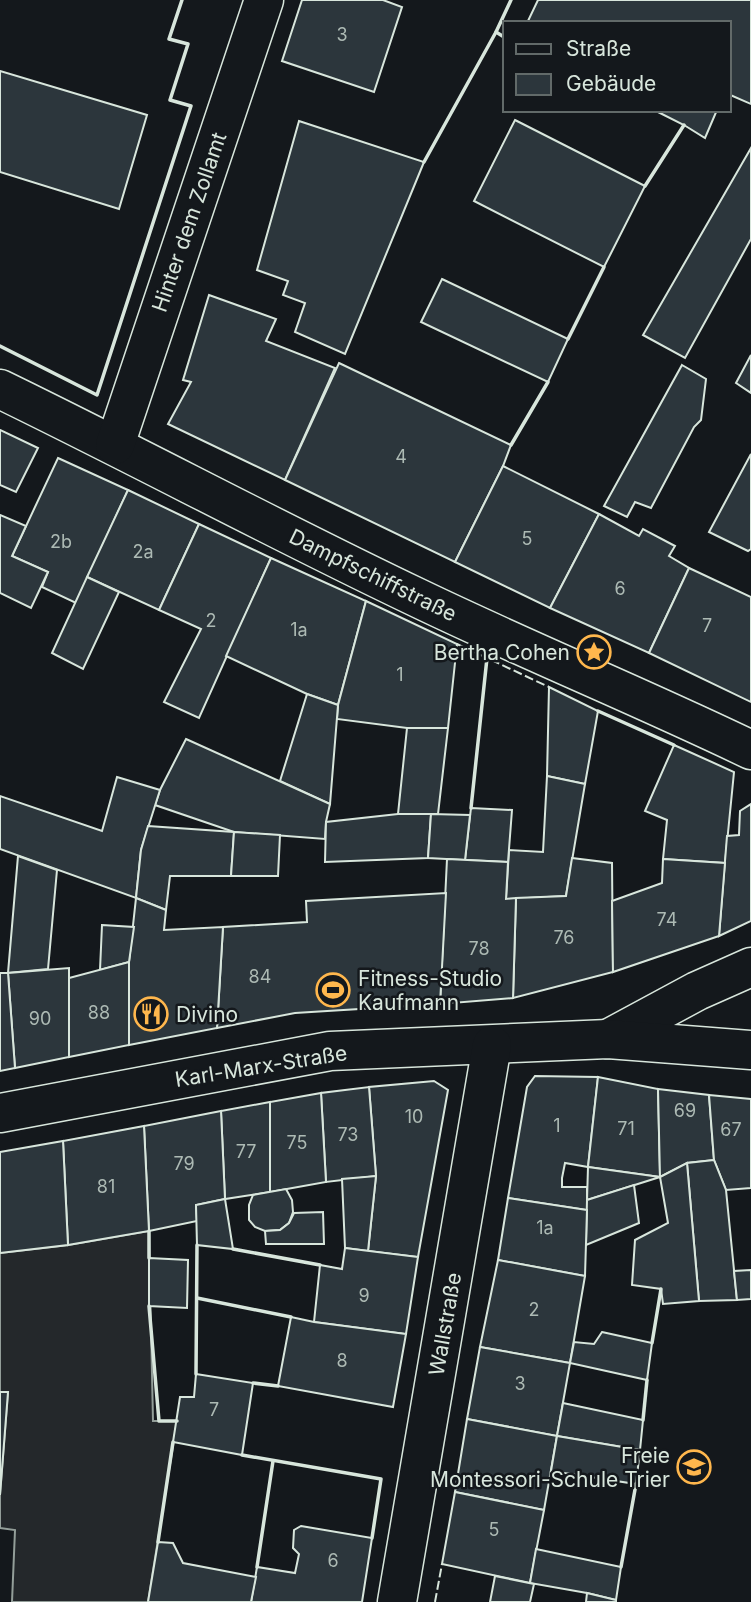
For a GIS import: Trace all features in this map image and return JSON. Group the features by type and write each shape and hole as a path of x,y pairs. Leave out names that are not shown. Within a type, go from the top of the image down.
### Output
{"street":[{"name":"Hinter dem Zollamt","path":"115,445 264,0"},
{"name":"Dampfschiffstraße","path":"0,389 421,600 751,750"},
{"name":"Karl-Marx-Straße","path":"608,1039 697,991 751,967"},
{"name":"Karl-Marx-Straße","path":"0,1113 330,1051 608,1039 751,1050"},
{"name":"Wallstraße","path":"397,1602 492,1045"}],"shaded area":[{"path":"149,1231 153,1421 177,1421 148,1602 12,1602 15,1530 0,1528 8,1393 0,1392 0,1253"}],"building":[{"path":"302,0 383,0 402,7 374,92 282,61"},
{"path":"538,0 751,0 751,104 730,95 730,21 528,21"},
{"path":"0,71 147,115 119,209 0,172"},
{"path":"658,112 716,112 705,138"},
{"path":"515,120 645,186 604,267 474,201"},
{"path":"299,121 424,162 345,354 295,332 305,303 283,295 288,281 257,270"},
{"path":"751,148 751,239 685,358 643,335"},
{"path":"442,279 568,339 548,382 421,322"},
{"path":"209,295 276,319 266,341 335,368 285,480 168,424 191,382 183,380"},
{"path":"751,355 751,393 736,383"},
{"path":"339,363 511,445 455,562 285,480"},
{"path":"682,365 706,379 701,420 694,427 651,508 635,502 627,517 604,506"},
{"path":"0,430 38,448 16,492 0,485"},
{"path":"751,454 751,549 748,551 709,532"},
{"path":"58,458 128,490 76,603 42,587 48,572 12,556"},
{"path":"503,466 599,514 550,608 455,562"},
{"path":"128,490 199,524 159,610 87,577"},
{"path":"599,514 639,536 643,529 675,546 669,556 689,568 649,653 550,608"},
{"path":"0,515 26,526 12,556 48,572 31,608 0,593"},
{"path":"199,524 271,558 199,718 164,702 201,629 159,610"},
{"path":"271,558 366,601 338,705 307,694 226,656"},
{"path":"689,568 751,597 751,702 649,653"},
{"path":"87,577 119,592 83,669 52,653"},
{"path":"366,601 457,644 448,728 407,728 337,719 338,705"},
{"path":"549,687 598,711 585,784 547,776"},
{"path":"307,694 338,705 330,804 280,781"},
{"path":"407,728 448,728 438,814 398,814"},
{"path":"186,739 330,804 325,839 234,832 155,805"},
{"path":"674,745 734,772 725,863 663,859 667,820 645,811"},
{"path":"547,776 585,784 566,896 506,899 509,850 543,852"},
{"path":"117,777 160,790 141,850 136,898 0,849 0,796 102,831"},
{"path":"751,804 751,921 719,936 727,836 739,835 740,811"},
{"path":"471,808 512,810 508,862 465,860"},
{"path":"398,814 431,814 428,858 325,862 326,822"},
{"path":"431,814 470,815 465,860 428,858"},
{"path":"148,826 234,832 231,876 170,876 166,910 136,898 141,850"},
{"path":"234,832 280,835 278,876 231,876"},
{"path":"18,856 57,870 48,969 8,973"},
{"path":"572,858 612,863 613,972 513,998 516,898 566,896"},
{"path":"447,859 508,862 506,899 516,898 513,998 440,1004"},
{"path":"663,859 725,863 719,936 613,972 612,901 662,883"},
{"path":"446,893 440,1004 295,1013 217,1028 223,927 307,922 306,901"},
{"path":"136,898 166,910 164,930 223,927 217,1028 129,1045 129,962"},
{"path":"102,925 134,927 129,962 100,970"},
{"path":"129,962 129,1045 69,1057 69,978"},
{"path":"69,968 69,1057 15,1068 8,973"},
{"path":"0,973 8,973 15,1068 0,1071"},
{"path":"535,1076 598,1077 588,1167 565,1163 562,1178 562,1187 587,1187 587,1210 508,1198 527,1087"},
{"path":"598,1077 658,1089 660,1177 588,1167"},
{"path":"434,1081 448,1090 418,1257 368,1251 376,1176 369,1087"},
{"path":"369,1087 376,1176 326,1182 321,1093"},
{"path":"658,1089 709,1095 714,1160 687,1163 660,1177"},
{"path":"321,1093 326,1182 270,1192 270,1102"},
{"path":"709,1095 751,1099 751,1188 726,1190 714,1160"},
{"path":"270,1102 270,1192 225,1199 221,1111"},
{"path":"221,1111 225,1199 196,1205 197,1221 149,1231 144,1126"},
{"path":"144,1126 149,1231 68,1245 63,1141"},
{"path":"63,1141 68,1245 0,1253 0,1152"},
{"path":"714,1160 726,1190 737,1300 699,1301 687,1163"},
{"path":"687,1163 699,1301 663,1304 661,1289 632,1285 635,1240 668,1223 660,1177"},
{"path":"588,1167 660,1177 587,1200"},
{"path":"376,1176 368,1251 345,1248 342,1179"},
{"path":"634,1185 639,1223 586,1245 587,1200"},
{"path":"286,1189 292,1200 293,1212 289,1223 280,1230 265,1231 255,1227 249,1220 249,1205 253,1195"},
{"path":"508,1198 587,1210 585,1276 498,1260"},
{"path":"225,1199 233,1249 197,1245 196,1205"},
{"path":"323,1212 324,1244 266,1244 265,1231 280,1230 289,1223 294,1213"},
{"path":"345,1248 418,1257 406,1334 314,1322 320,1265 342,1269"},
{"path":"149,1258 188,1260 187,1308 149,1306"},
{"path":"498,1260 585,1276 570,1363 480,1347"},
{"path":"751,1270 751,1299 737,1300 734,1271"},
{"path":"291,1317 406,1334 393,1407 278,1386"},
{"path":"602,1332 652,1343 647,1380 570,1363 574,1342 594,1344"},
{"path":"480,1347 570,1363 557,1436 467,1419"},
{"path":"196,1374 253,1383 242,1455 173,1442 180,1397 194,1397"},
{"path":"0,1392 8,1392 0,1495"},
{"path":"563,1403 643,1420 640,1450 557,1436"},
{"path":"467,1419 557,1436 544,1510 455,1492"},
{"path":"557,1436 640,1450 636,1484 551,1471"},
{"path":"455,1492 544,1510 530,1583 442,1564"},
{"path":"301,1526 372,1538 362,1602 251,1602 257,1567 295,1573 299,1554 293,1548 294,1530"},
{"path":"158,1542 173,1543 183,1563 256,1577 251,1602 148,1602"},
{"path":"536,1549 621,1567 616,1600 530,1583"},
{"path":"495,1576 534,1584 530,1602 490,1602"},
{"path":"587,1593 616,1600 616,1602 586,1602"}],"fence":[{"path":"457,644 549,687"},
{"path":"435,1602 442,1564"}],"wall":[{"path":"0,346 97,395 191,106 170,100 188,44 169,39 182,0"},
{"path":"424,162 511,0"},
{"path":"496,32 503,36"},
{"path":"645,186 684,125"},
{"path":"568,339 604,267"},
{"path":"511,445 548,382"},
{"path":"471,808 487,658"},
{"path":"598,711 674,745"},
{"path":"149,1231 149,1258"},
{"path":"196,1374 197,1245"},
{"path":"233,1249 320,1265"},
{"path":"652,1343 661,1289"},
{"path":"197,1298 291,1317"},
{"path":"149,1306 159,1421 177,1421"},
{"path":"643,1420 647,1380"},
{"path":"253,1383 278,1386"},
{"path":"158,1542 173,1442"},
{"path":"242,1455 381,1479 372,1538"},
{"path":"257,1567 273,1461"},
{"path":"621,1567 636,1484"}],"place":[{"name":"Bertha Cohen","path":"594,652"},
{"name":"Fitness-Studio Kaufmann","path":"333,990"},
{"name":"Divino","path":"151,1014"},
{"name":"Freie Montessori-Schule Trier","path":"694,1467"}]}
